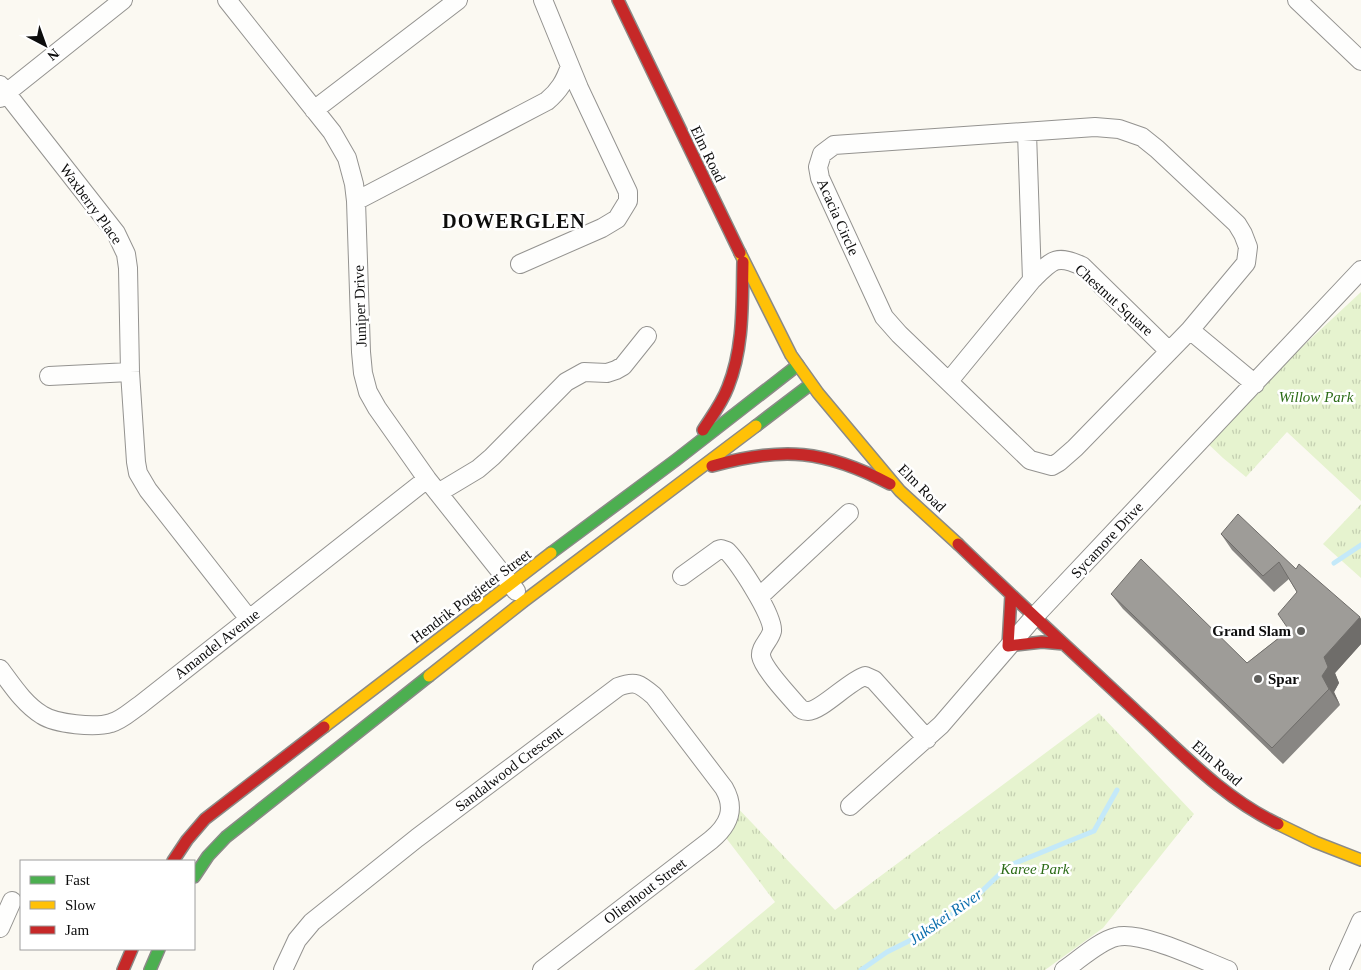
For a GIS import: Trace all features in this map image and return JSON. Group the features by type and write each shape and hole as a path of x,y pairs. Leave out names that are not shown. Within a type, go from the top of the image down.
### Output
{"street":[{"path":"2,92 123,0"},
{"name":"Juniper Drive","path":"227,0 332,132 351,167 356,201 362,352 368,392 377,408 427,479 524,601"},
{"path":"314,110 458,0"},
{"path":"520,264 602,228 617,219 628,201 628,192 588,108 543,0"},
{"name":"Elm Road","path":"618,0 743,260 798,365 811,384 900,490 1034,618 1219,788 1255,813 1315,842 1361,860"},
{"path":"1297,0 1361,61"},
{"path":"356,201 547,101 556,94 562,85 570,66"},
{"name":"Waxberry Place","path":"2,92 116,233 122,245 128,268 130,372 138,473 148,490 249,619"},
{"path":"547,101 569,100 579,102 588,108"},
{"name":"Acacia Circle","path":"1095,127 1119,129 1142,137 1158,149 1237,224 1248,247 1246,263 1190,330 1075,448 1060,462 1052,466 1030,460 898,334 884,317 820,178 818,167 822,154 834,145 1027,133 1095,127"},
{"path":"1027,133 1032,280"},
{"name":"Chestnut Square","path":"949,381 1032,280 1045,266 1058,260 1068,259 1082,266 1169,351"},
{"path":"676,460 716,414 727,394 735,372 741,335 743,260"},
{"name":"Sycamore Drive","path":"850,806 927,739 958,706 1008,646 1361,270"},
{"path":"1190,330 1255,384"},
{"path":"438,493 478,469 492,457 566,382 584,372 607,373 616,370 623,366 647,336"},
{"name":"Hendrik Potgieter Street","path":"174,860 187,840 205,819 798,365"},
{"path":"49,376 130,372"},
{"path":"195,876 208,856 226,837 524,601 811,384"},
{"path":"698,471 726,462 776,452 802,454 822,456 847,464 872,474 900,490"},
{"name":"Amandel Avenue","path":"0,669 21,696 43,716 58,721 103,725 116,721 427,479"},
{"path":"759,597 849,513"},
{"path":"682,576 721,548 730,553 759,597 772,626 772,632 762,651 762,658 768,669 802,710 809,711 819,706 856,680 865,676 874,680 927,739"},
{"path":"1011,595 1008,646 1042,642 1064,644"},
{"name":"Sandalwood Crescent","path":"283,970 298,940 312,922 417,838 618,687 634,683 639,684 654,696 724,788 728,800"},
{"name":"Olienhout Street","path":"542,970 718,834 728,820 730,810 728,800"},
{"path":"0,928 11,900"},
{"path":"1339,970 1361,921"},
{"path":"1064,970 1093,949 1114,937 1125,935 1151,940 1228,970"},
{"path":"123,970 129,950 154,960"}],"green space":[{"name":"Willow Park","path":"1361,292 1361,501 1287,432 1246,477 1203,439"},
{"path":"1361,504 1361,578 1323,544"},
{"name":"Karee Park","path":"1099,713 1194,814 1103,928 1045,970 694,970 775,902 723,834 730,800 835,910"}],"building":[{"path":"1238,514 1296,569 1299,564 1360,617 1324,657 1328,667 1322,676 1329,689 1272,748 1111,594 1141,559 1247,663 1289,630 1278,614 1297,592 1279,562 1263,576 1221,534"}],"waterway":[{"name":"Jukskei River","path":"1334,563 1361,545"},
{"name":"Jukskei River","path":"861,970 887,952 933,929 981,892 1008,866 1094,831 1117,790"}],"traffic: fast":[{"path":"551,553 676,460 798,365"},
{"path":"756,426 811,384"},
{"path":"195,876 208,856 226,837 429,676"},
{"path":"150,970 159,950"}],"traffic: slow":[{"path":"740,253 791,355 818,393 900,491 958,544"},
{"path":"429,676 524,601 756,426"},
{"path":"324,727 551,553"},
{"path":"1278,824 1315,842 1361,860"}],"traffic: jam":[{"path":"618,0 740,253"},
{"path":"703,430 726,393 737,356 740,341 743,262"},
{"path":"712,466 761,456 803,455 845,464 890,484"},
{"path":"958,544 1204,774 1239,801 1278,824"},
{"path":"1011,595 1008,646 1042,642 1064,644"},
{"path":"174,860 187,840 205,819 324,727"},
{"path":"123,970 132,950"}],"place":[{"name":"Grand Slam","path":"1301,631"},
{"name":"Spar","path":"1258,679"}],"district":[{"name":"DOWERGLEN","path":"514,221"}]}
